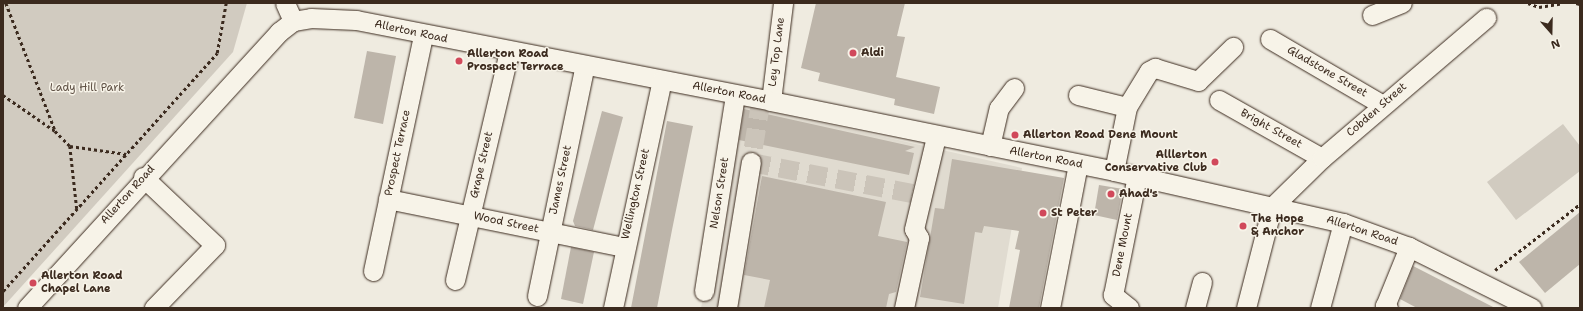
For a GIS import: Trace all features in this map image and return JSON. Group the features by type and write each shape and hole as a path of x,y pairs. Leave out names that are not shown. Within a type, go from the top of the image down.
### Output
{"street":[{"path":"285,3 293,21"},
{"name":"Ley Top Lane","path":"771,101 783,3"},
{"path":"1372,15 1395,4"},
{"name":"Allerton Road","path":"27,308 143,177 293,21 326,11 356,20 423,35 662,80 735,96 771,101 936,136 1114,171 1343,223 1408,247 1532,308"},
{"name":"Cobden Street","path":"1272,206 1322,158 1486,18"},
{"name":"Prospect Terrace","path":"373,271 423,35"},
{"name":"Gladstone Street","path":"1270,39 1383,105"},
{"path":"1114,171 1127,107 1149,71 1155,68 1198,81 1233,47"},
{"name":"Grape Street","path":"455,280 509,51"},
{"name":"James Street","path":"538,296 585,65"},
{"name":"Wellington Street","path":"613,308 624,247 662,80"},
{"path":"990,146 999,108 1014,88"},
{"path":"1078,95 1127,107"},
{"name":"Nelson Street","path":"704,291 735,96"},
{"name":"Bright Street","path":"1219,100 1322,158"},
{"path":"904,308 919,238 914,229 936,136"},
{"path":"727,308 751,162"},
{"path":"1050,308 1078,164"},
{"name":"Dene Mount","path":"1129,308 1113,295 1137,176"},
{"path":"143,177 215,246 154,308"},
{"name":"Wood Street","path":"388,199 624,247"},
{"path":"1246,308 1272,206"},
{"path":"1320,308 1343,223"},
{"path":"1388,308 1385,306 1408,247"},
{"path":"1195,308 1202,282"}],"path":[{"path":"6,3 56,131"},
{"path":"3,291 217,53 226,3"},
{"path":"1528,3 1539,7 1563,3"},
{"path":"1576,3 1580,4"},
{"path":"3,95 56,131 70,146 77,209"},
{"path":"70,146 126,154"},
{"path":"1479,282 1580,204"}],"shaded area":[{"path":"738,104 1022,168 998,308 701,308"}],"green space":[{"name":"Lady Hill Park","path":"3,3 247,3 233,52 3,307"},
{"path":"1563,124 1580,146 1580,171 1516,220 1487,182"}],"building":[{"name":"Aldi","path":"816,3 905,3 897,36 905,37 896,77 940,87 934,114 894,105 895,99 818,81 820,73 801,68"},
{"path":"367,51 396,56 383,124 354,118"},
{"path":"744,109 915,147 905,151 914,153 909,175 739,140"},
{"path":"602,111 623,117 593,230 575,226 573,221"},
{"path":"667,121 693,126 657,308 631,308"},
{"path":"952,159 1064,178 1039,308 1009,308 1020,250 1015,249 1019,231 984,226 982,233 975,232 964,304 920,297 935,208 944,209"},
{"path":"762,176 886,202 878,236 907,242 896,292 889,294 886,308 764,308 770,280 744,275"},
{"path":"1099,185 1123,189 1117,220 1094,215"},
{"path":"1580,212 1580,264 1545,293 1519,262"},
{"path":"571,247 594,252 583,304 561,299"},
{"path":"1413,266 1495,308 1417,308 1400,299"}],"tunnel":[{"path":"761,100 751,162 922,195"}],"place":[{"name":"Aldi","path":"853,53"},
{"name":"Allerton Road Prospect Terrace","path":"459,61"},
{"name":"Allerton Road Dene Mount","path":"1015,135"},
{"name":"Alllerton Conservative Club","path":"1215,162"},
{"name":"Ahad's","path":"1111,194"},
{"name":"St Peter","path":"1043,213"},
{"name":"The Hope & Anchor","path":"1243,226"},
{"name":"Allerton Road Chapel Lane","path":"33,283"}]}
